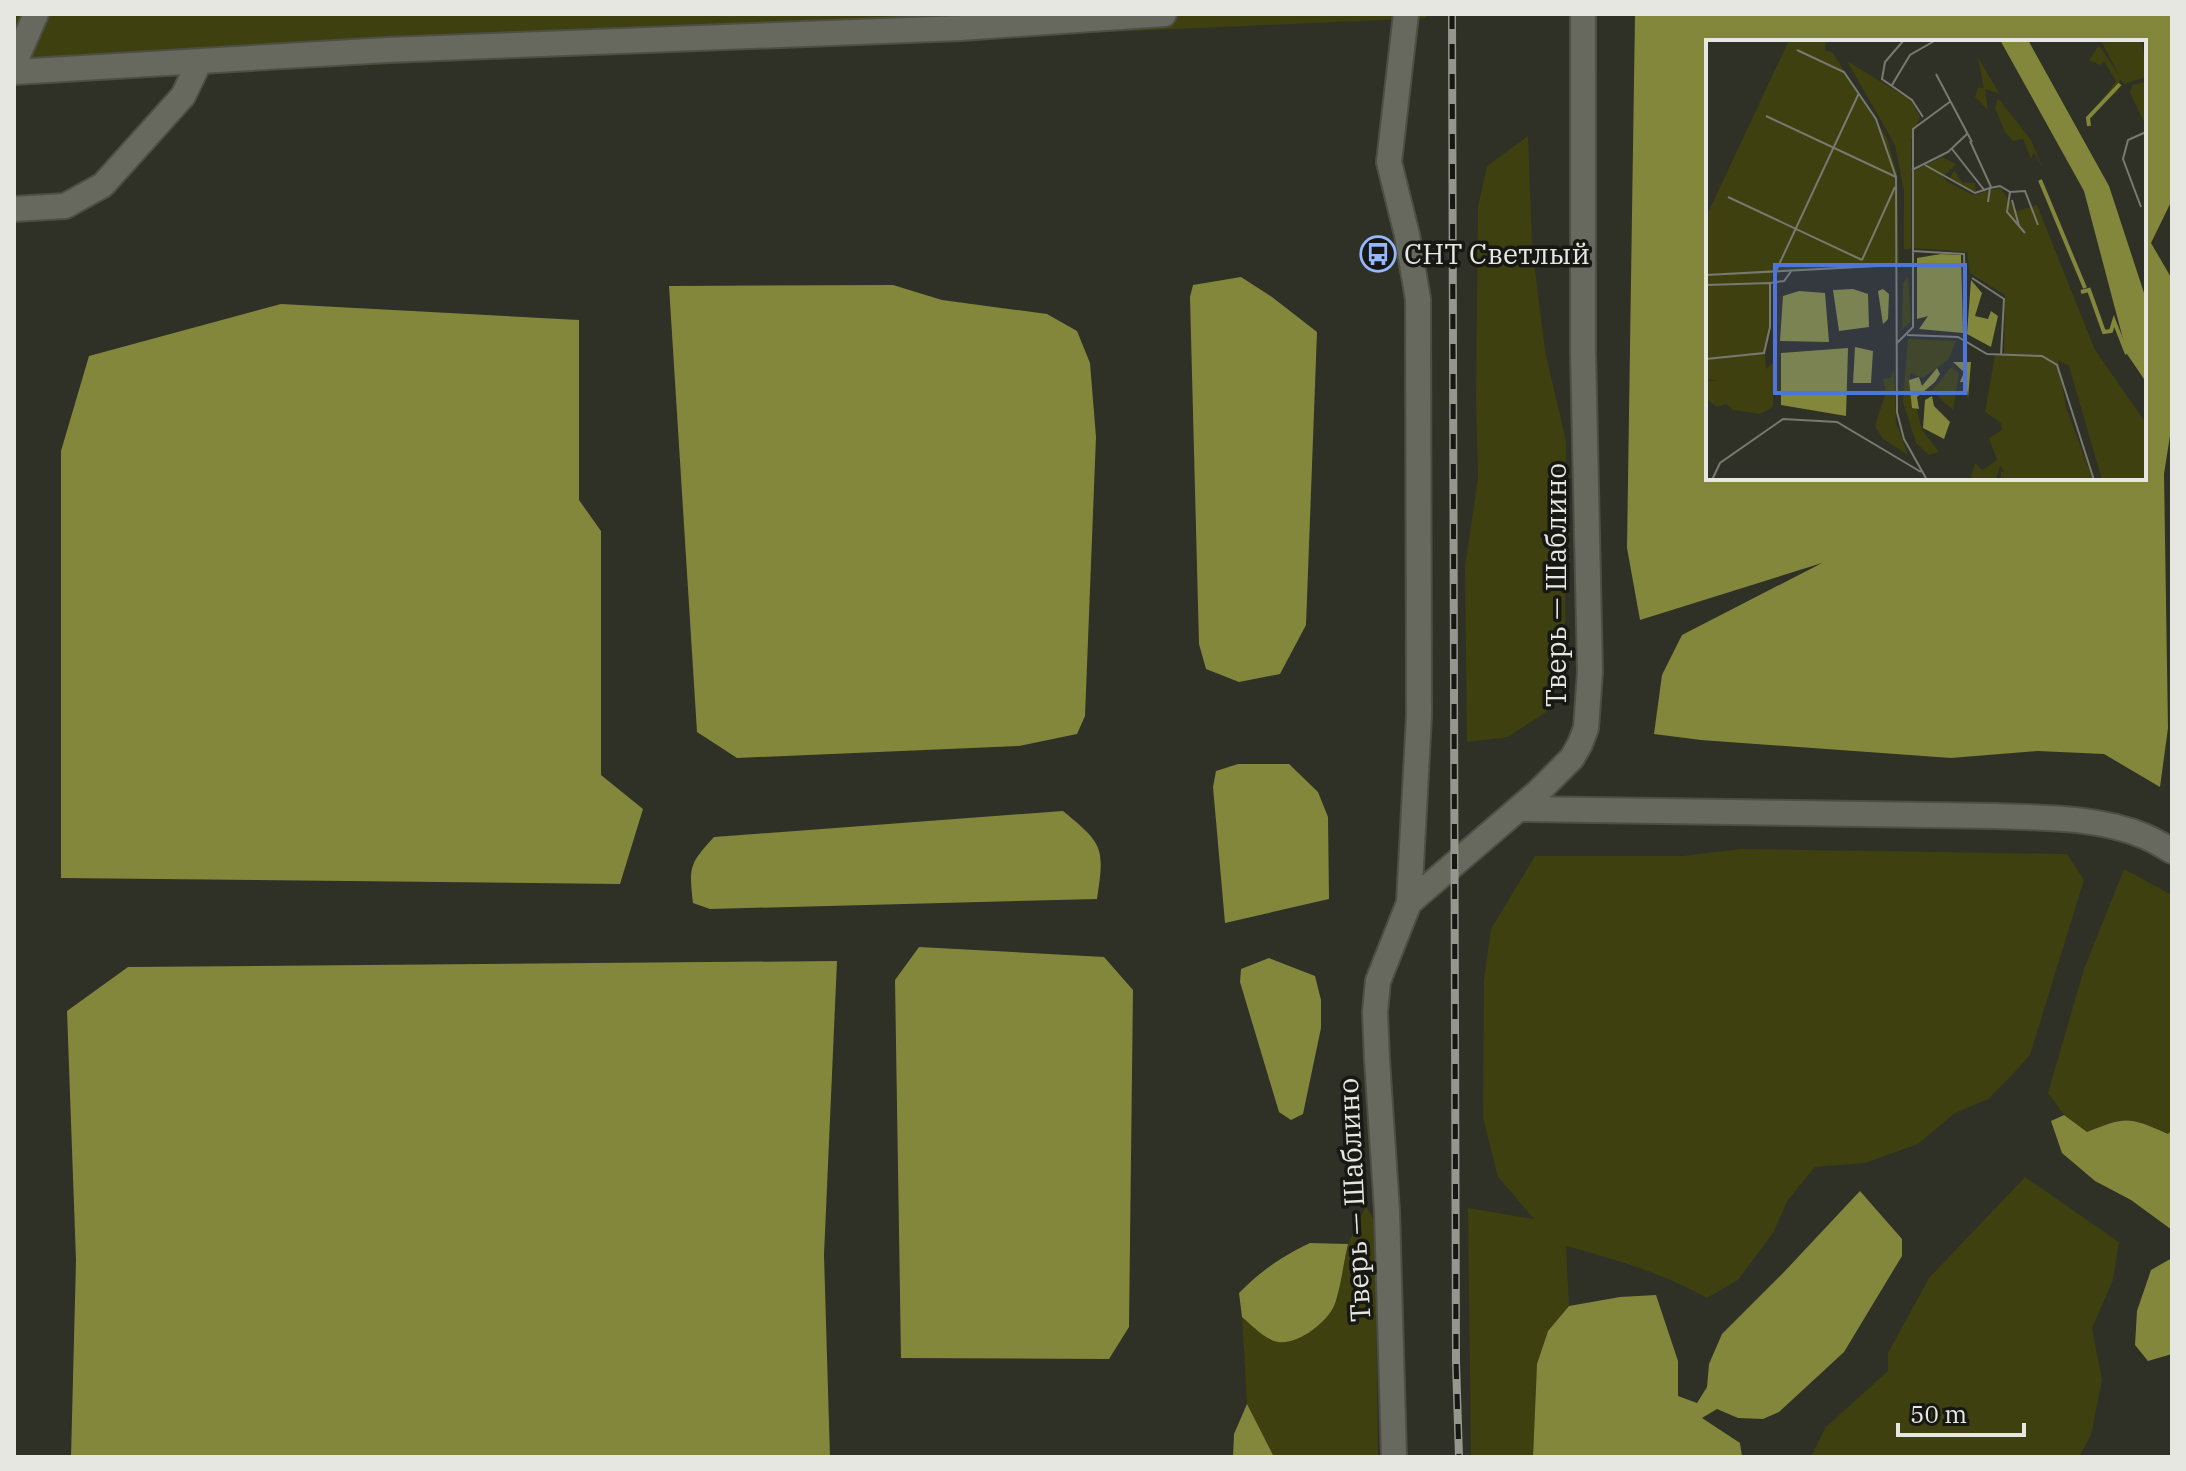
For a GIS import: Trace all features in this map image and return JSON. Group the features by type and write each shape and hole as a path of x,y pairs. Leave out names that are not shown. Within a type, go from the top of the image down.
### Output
{"street":[{"path":"14,64 36,14"},
{"path":"14,72 387,50 1164,14"},
{"path":"1406,14 1389,162 1407,235 1418,299 1419,716 1409,903"},
{"name":"Тверь — Шаблино","path":"1394,1457 1387,1211 1375,1012 1381,970 1409,903 1519,809 1572,758 1584,733 1587,717 1590,672 1583,351 1583,14"},
{"path":"14,209 65,206 103,185 183,96 199,63"},
{"path":"1519,809 1981,815 2062,819 2111,826 2143,836 2172,851"}],"shaded area":[{"path":"14,14 1426,14 1426,18 14,81"},
{"path":"1635,14 2172,14 2172,200 2151,243 2172,279 2172,423 2164,474 2168,728 2160,787 2104,754 2038,751 1951,758 1654,734 1662,675 1682,635 1822,563 1640,620 1627,548"},
{"path":"1528,136 1532,245 1545,351 1566,441 1565,654 1559,684 1545,713 1508,737 1467,742 1465,567 1478,478 1478,206 1487,166"},
{"path":"1241,277 1317,332 1306,625 1280,674 1239,682 1206,669 1199,644 1190,297 1193,285"},
{"path":"893,285 942,300 1047,314 1077,331 1090,363 1096,437 1085,716 1077,734 1019,746 737,758 697,732 669,286"},
{"path":"281,304 579,320 579,500 601,531 601,775 643,809 620,884 61,878 61,451 89,356"},
{"path":"1238,764 1289,764 1318,792 1328,817 1329,899 1225,923 1213,787 1216,771"},
{"path":"1063,811 1086,831 1098,848 1101,868 1097,899 710,909 693,903 691,873 695,860 714,837"},
{"path":"1740,849 2067,854 2084,880 2030,1055 1988,1099 1955,1113 1918,1144 1865,1163 1815,1167 1788,1200 1773,1233 1738,1280 1707,1298 1655,1274 1566,1246 1569,1306 1548,1331 1537,1364 1533,1457 1471,1457 1468,1208 1534,1219 1498,1177 1483,1118 1484,980 1491,929 1535,856 1683,856"},
{"path":"2124,869 2172,895 2172,1130 2169,1134 2128,1120 2087,1132 2064,1115 2048,1093 2084,969"},
{"path":"919,947 1104,957 1133,990 1129,1327 1109,1359 901,1358 895,980"},
{"path":"1269,958 1315,976 1321,1000 1321,1028 1303,1114 1291,1120 1279,1112 1240,982 1241,969"},
{"path":"837,961 824,1255 830,1457 71,1457 76,1260 67,1011 128,967"},
{"path":"2064,1115 2087,1132 2120,1121 2145,1124 2168,1134 2172,1130 2172,1230 2131,1200 2095,1181 2062,1153 2051,1121"},
{"path":"2025,1177 2119,1242 2113,1280 2092,1328 2102,1380 2091,1435 2079,1457 1812,1457 1826,1427 1888,1371 1888,1353 1929,1278"},
{"path":"1860,1191 1902,1239 1902,1256 1844,1352 1779,1412 1763,1419 1738,1418 1717,1409 1702,1418 1740,1443 1742,1457 1533,1457 1537,1364 1548,1331 1569,1306 1620,1297 1656,1295 1678,1361 1678,1396 1697,1403 1707,1387 1709,1364 1722,1334"},
{"path":"1366,1206 1375,1222 1378,1457 1274,1457 1247,1404 1242,1317 1260,1332 1304,1336 1320,1323 1334,1306 1348,1244"},
{"path":"1310,1243 1348,1244 1334,1306 1318,1326 1294,1340 1278,1342 1259,1332 1242,1317 1239,1293 1272,1265"},
{"path":"2172,1258 2172,1354 2148,1361 2135,1345 2137,1311 2151,1270"},
{"path":"1247,1404 1274,1457 1233,1457 1234,1434"}],"railway":[{"path":"1452,14 1456,1362 1459,1457"}],"place":[{"name":"СНТ Светлый","path":"1378,254"}]}
